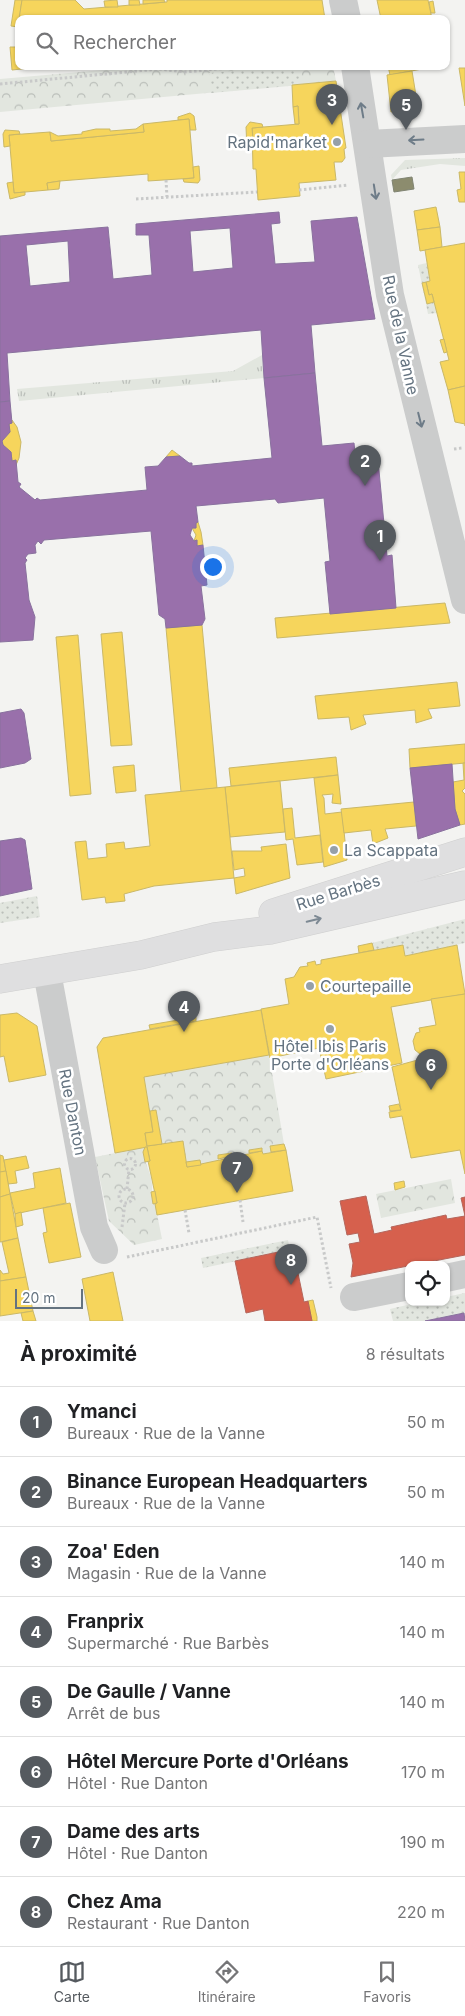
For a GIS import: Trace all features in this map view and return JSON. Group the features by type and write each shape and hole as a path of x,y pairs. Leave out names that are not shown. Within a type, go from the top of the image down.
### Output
{"main road":[{"name":"Rue Barbès","path":"214,937 267,914 465,852"},
{"name":"Rue Barbès","path":"0,980 150,953 214,937 270,930 465,885"}],"street":[{"path":"344,0 346,15"},
{"name":"Rue de la Vanne","path":"356,70 390,296 465,600"},
{"path":"368,144 465,139"},
{"name":"Rue Danton","path":"47,972 94,1227 117,1247"},
{"path":"450,1277 465,1274"},
{"path":"344,1297 405,1287"}],"path":[{"path":"0,84 148,70"},
{"path":"168,70 185,72 207,70"},
{"path":"166,180 167,197"},
{"path":"299,190 356,184"},
{"path":"136,199 258,192"},
{"path":"125,1203 119,1198 119,1194 126,1189 129,1169"},
{"path":"125,1203 133,1198 132,1193 126,1189"},
{"path":"240,1200 243,1222"},
{"path":"125,1203 117,1247 316,1217 344,1297"},
{"path":"185,1210 189,1233"}],"green space":[{"path":"103,70 334,70 336,81 0,112 0,79"},
{"path":"242,70 298,70 300,85 211,93 209,73"},
{"path":"465,158 465,166 440,164 401,170 392,180 391,175 405,160"},
{"path":"427,263 430,281 422,283 427,304 434,302 437,313 428,314 418,265"},
{"path":"262,355 264,378 19,401 17,389 233,371"},
{"path":"37,896 40,917 0,923 0,903"},
{"path":"465,919 465,943 405,956 403,945 374,950 372,943"},
{"path":"269,1055 284,1144 270,1146 271,1152 263,1154 261,1148 249,1150 249,1153 233,1156 232,1153 218,1155 219,1161 201,1165 186,1162 183,1141 162,1144 156,1110 150,1111 144,1077"},
{"path":"145,1147 143,1155 149,1171 152,1185 152,1202 155,1204 162,1239 134,1245 109,1221 95,1157"},
{"path":"451,1179 455,1203 381,1218 376,1194"},
{"path":"288,1240 290,1250 203,1268 201,1258"},
{"path":"465,1293 465,1313 425,1321 393,1321 390,1309 405,1306 450,1306 450,1296"}],"building: Logements":[{"path":"15,0 22,0 20,15 15,15 15,27 11,26"},
{"path":"22,0 75,0 84,9 167,2 167,0 322,0 324,15 20,15"},
{"path":"117,0 118,7 105,7 104,1"},
{"path":"129,0 139,0 140,5 129,5"},
{"path":"143,0 164,0 165,2 143,4"},
{"path":"377,0 428,0 431,15 380,15"},
{"path":"433,1 435,13 431,13 429,2"},
{"path":"10,47 15,47 15,70 12,70"},
{"path":"459,68 465,68 465,106"},
{"path":"389,70 417,70 390,75"},
{"path":"412,71 418,108 391,112 387,75"},
{"path":"336,81 346,148 344,149 345,158 342,162 334,162 336,180 299,183 300,196 258,200 256,169 253,169 252,128 299,124 298,106 293,107 292,85"},
{"path":"298,106 299,124 295,124 293,107"},
{"path":"190,113 194,116 196,130 190,130 189,119 178,120 178,117"},
{"path":"189,119 194,178 148,181 148,174 60,181 47,183 48,190 14,193 9,135 50,132 51,141 144,132 143,124"},
{"path":"250,122 262,124 263,127 252,128 254,149 247,149 246,127"},
{"path":"143,124 144,132 51,141 50,132 58,136 82,134 82,132 96,129 110,129 110,131 136,129"},
{"path":"5,130 19,131 20,134 9,135 10,146 4,147 3,134"},
{"path":"199,166 200,180 198,183 184,182 183,179 194,178 193,167"},
{"path":"459,172 465,172 465,202 459,202 457,190 461,189"},
{"path":"60,181 59,189 48,190 47,183"},
{"path":"13,182 14,193 25,192 25,195 10,199 7,183"},
{"path":"436,207 440,227 417,230 414,211"},
{"path":"440,227 442,247 420,251 417,230"},
{"path":"465,243 465,386 448,390 440,362 449,360 432,294 429,295 426,282 430,281 425,250"},
{"path":"426,282 429,295 432,294 434,302 427,304 422,283"},
{"path":"444,339 447,352 444,353 440,340"},
{"path":"465,386 465,424 455,422 448,390"},
{"path":"12,420 17,427 21,442 16,465 16,460 12,461 11,452 3,445 2,441 10,432 9,424 12,423"},
{"path":"172,450 180,456 166,457"},
{"path":"198,522 203,545 197,546 197,540 194,541 196,535 192,528 196,528 196,523"},
{"path":"445,603 450,623 277,638 275,618"},
{"path":"202,625 217,788 181,792 166,628"},
{"path":"122,632 132,745 111,746 101,634"},
{"path":"78,635 91,794 70,796 56,637"},
{"path":"457,682 460,706 428,709 432,718 416,723 415,710 363,715 366,724 351,730 349,717 318,719 315,696"},
{"path":"465,744 465,763 410,768 409,749"},
{"path":"336,757 338,775 231,786 229,768"},
{"path":"463,763 465,763 465,788 462,791 465,794 465,824 460,825 455,809 453,782 464,780"},
{"path":"134,765 136,791 116,793 113,767"},
{"path":"338,775 341,804 332,803 333,794 322,795 324,798 325,814 342,812 347,860 324,867 314,778"},
{"path":"280,781 285,832 230,837 225,787"},
{"path":"225,787 234,878 154,886 124,894 125,901 106,903 105,897 82,900 75,842 86,841 88,859 107,857 106,844 124,842 125,849 150,846 145,795"},
{"path":"414,802 416,826 385,829 388,838 373,844 371,830 344,833 341,809"},
{"path":"292,808 295,838 320,835 323,862 297,865 293,839 286,840 283,809"},
{"path":"286,844 290,878 236,894 234,878 245,876 244,868 234,870 232,851 262,851 261,847"},
{"path":"372,943 374,950 359,953 358,946"},
{"name":"Hôtel Ibis Paris Porte d'Orléans","path":"403,945 405,956 457,945 465,994 391,1007 402,1063 326,1079 319,1048 270,1058 261,1009 289,1004 285,979 294,977 300,967 308,966 307,963 315,961 316,965 321,964 321,960"},
{"path":"465,994 465,1174 460,1150 411,1158 402,1116 390,1118 389,1112 401,1110 392,1067 425,1058 415,1050 413,1041 416,1033 420,1032 419,1028 436,1025 431,999"},
{"path":"261,1010 269,1055 144,1077 153,1132 145,1133 147,1146 183,1141 187,1167 262,1151 263,1154 286,1150 293,1191 157,1215 155,1204 157,1203 147,1147 115,1153 97,1047 103,1038"},
{"path":"17,1013 37,1026 46,1075 9,1082 4,1056 0,1057 0,1015"},
{"path":"196,1017 196,1021 150,1029 149,1025"},
{"path":"399,1104 401,1110 390,1111 389,1106"},
{"path":"156,1110 162,1144 147,1146 145,1133 153,1132 150,1111"},
{"path":"284,1144 286,1150 271,1152 270,1146"},
{"path":"145,1147 147,1147 150,1161 145,1162 143,1152"},
{"path":"262,1148 262,1151 249,1153 249,1150"},
{"path":"232,1153 233,1156 218,1159 218,1155"},
{"path":"0,1155 3,1156 6,1171 0,1172"},
{"path":"26,1156 29,1168 15,1171 17,1183 8,1184 4,1160"},
{"path":"200,1160 201,1165 187,1167 186,1162"},
{"path":"60,1168 66,1203 15,1214 10,1193 35,1188 33,1173"},
{"path":"6,1171 10,1194 0,1197 0,1172"},
{"path":"404,1181 405,1187 395,1190 394,1183"},
{"path":"155,1191 157,1203 153,1204 151,1192"},
{"path":"10,1194 18,1238 0,1242 0,1197"},
{"path":"70,1203 81,1257 49,1263 43,1233 47,1232 43,1208"},
{"path":"21,1212 23,1225 16,1227 15,1214"},
{"path":"18,1238 26,1277 0,1281 0,1270 3,1274 9,1273 2,1242"},
{"path":"113,1272 123,1321 90,1321 82,1279"},
{"path":"26,1277 33,1311 0,1316 0,1281"},
{"path":"313,1300 317,1321 312,1321 308,1301"},
{"path":"33,1311 36,1321 23,1321 21,1313"}],"building: Commerces":[{"path":"366,1196 374,1234 392,1230 391,1227 446,1215 447,1219 465,1216 465,1255 434,1261 405,1261 405,1267 351,1277 353,1263 349,1244 360,1242 358,1233 347,1235 340,1201"},
{"path":"465,1197 465,1216 461,1198"},
{"path":"293,1249 304,1302 308,1301 312,1321 265,1321 263,1309 246,1313 235,1261"}],"building: Bureaux":[{"path":"279,212 280,223 271,224 275,264 315,262 311,221 357,217 375,319 311,325 315,373 264,378 261,330 7,353 10,401 0,402 0,236 108,227 113,279 152,275 149,235 136,235 136,224","holes":["230,228 233,268 193,272 190,231","68,241 70,282 30,286 26,245"]},
{"path":"315,373 322,446 354,443 356,462 378,460 387,556 392,555 396,608 330,614 325,562 330,561 324,498 278,503 275,499 196,506 198,522 196,523 196,528 192,528 190,535 194,541 197,540 197,546 203,545 207,585 201,586 205,619 202,625 166,628 165,619 159,615 151,531 44,540 41,544 38,541 35,545 36,553 28,554 25,558 27,560 25,563 29,600 35,617 33,640 0,642 0,402 10,401 12,423 9,424 10,432 2,441 3,445 11,452 12,461 16,460 18,482 21,484 19,487 35,500 37,498 40,500 147,490 145,467 158,466 166,457 180,456 189,463 192,463 192,466 272,458 264,378"},
{"path":"21,709 24,713 31,759 25,763 0,768 0,713"},
{"path":"452,764 455,809 460,825 418,839 410,768"},
{"path":"21,838 25,840 32,889 0,896 0,841"},
{"path":"464,1313 465,1321 425,1321"}],"building: Industrie":[{"path":"412,177 414,189 394,192 392,180"}],"place":[{"name":"Zoa' Eden","path":"332,125"},
{"name":"De Gaulle / Vanne","path":"406,130"},
{"name":"Rapid'market","path":"337,142"},
{"name":"Binance European Headquarters","path":"365,486"},
{"name":"Ymanci","path":"380,561"},
{"name":"La Scappata","path":"334,850"},
{"name":"Courtepaille","path":"310,986"},
{"name":"Hôtel Ibis Paris Porte d'Orléans","path":"330,1029"},
{"name":"Franprix","path":"184,1032"},
{"name":"Hôtel Mercure Porte d'Orléans","path":"431,1090"},
{"name":"Dame des arts","path":"237,1193"},
{"name":"Chez Ama","path":"291,1285"}]}
